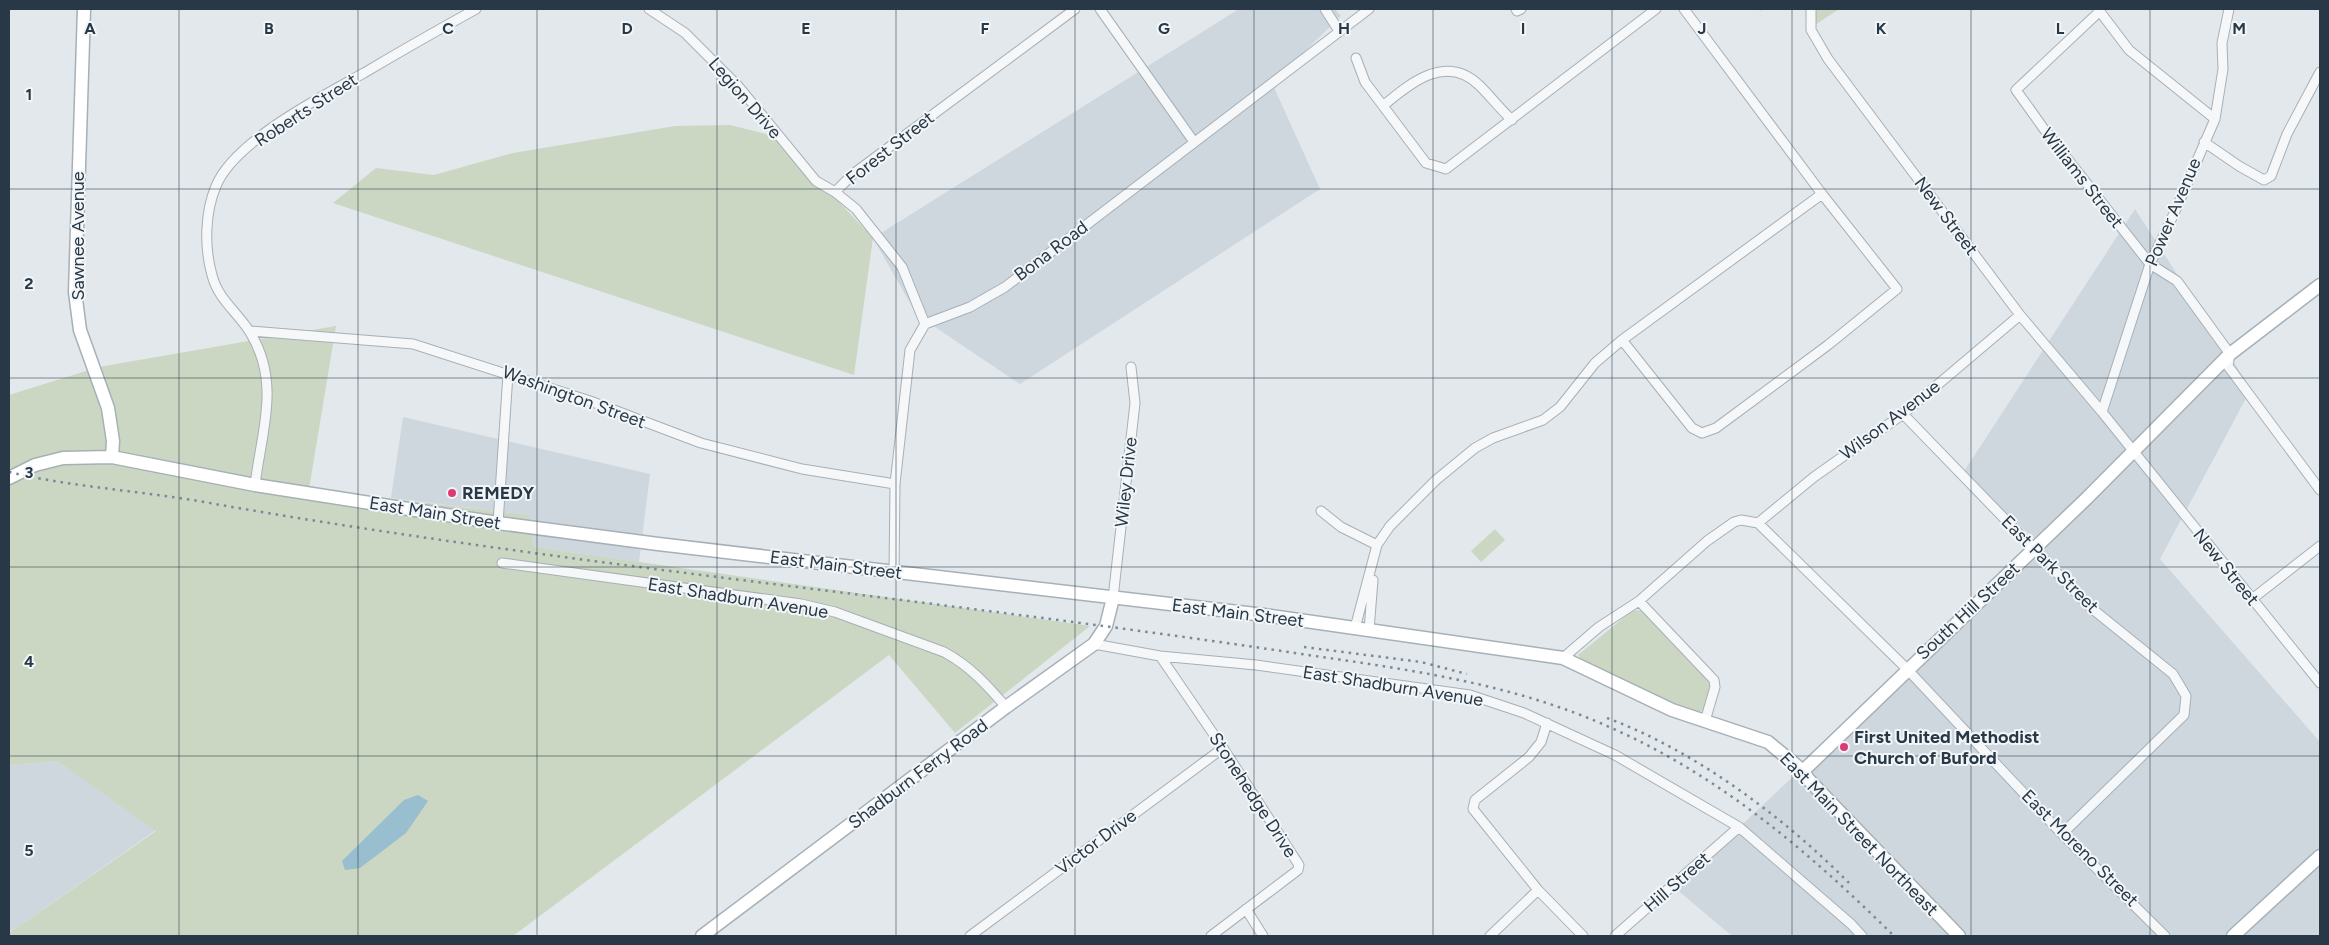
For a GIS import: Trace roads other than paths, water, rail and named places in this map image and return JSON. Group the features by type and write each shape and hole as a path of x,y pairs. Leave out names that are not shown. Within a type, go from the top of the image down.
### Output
{"street":[{"name":"Sawnee Avenue","path":"84,9 75,292 80,330 108,408 113,442 112,457"},
{"name":"Roberts Street","path":"255,485 269,404 268,388 263,364 250,331 224,301 212,276 207,227 209,210 216,184 231,164 264,133 300,110 476,9"},
{"name":"Legion Drive","path":"650,9 685,33 739,87 816,181 835,192"},
{"name":"Forest Street","path":"925,324 902,267 856,210 835,192 853,174 1075,9"},
{"path":"1100,9 1194,142"},
{"path":"1325,9 1339,31"},
{"name":"Bona Road","path":"925,324 970,307 1005,287 1369,9"},
{"path":"1356,58 1365,82 1426,163 1446,169 1656,9"},
{"path":"1622,340 1692,428 1702,433 1716,428 1828,345 1897,289 1822,194 1684,9"},
{"name":"New Street","path":"1811,9 1811,30 1828,60 2020,314 2102,412"},
{"name":"Power Avenue","path":"2102,412 2150,264 2177,207 2214,119 2223,69 2222,43 2229,9"},
{"path":"2099,10 2129,50 2214,119"},
{"name":"Williams Street","path":"2099,10 2016,90 2150,264"},
{"path":"1383,106 1421,76 1442,71 1463,73 1480,85 1512,120"},
{"path":"2204,142 2239,166 2264,180 2271,176 2287,134 2320,72"},
{"path":"1355,628 1377,545 1390,526 1442,474 1475,448 1493,438 1543,420 1560,407 1595,363 1622,340 1822,194"},
{"path":"2150,264 2177,281 2230,354 2228,366 2320,490"},
{"name":"South Hill Street","path":"1803,771 2034,549 2230,354 2320,286"},
{"name":"Wilson Avenue","path":"1758,522 1814,477 1903,414 2020,314"},
{"path":"894,572 895,484 910,350 925,324"},
{"name":"Washington Street","path":"250,331 377,339 414,344 590,401 701,443 802,470 895,484"},
{"name":"Wiley Drive","path":"1113,598 1135,403 1131,366"},
{"path":"498,523 508,374"},
{"path":"2102,412 2132,451"},
{"name":"East Park Street","path":"1903,414 2090,607 2173,674 2186,696 2184,715 2062,834"},
{"name":"New Street","path":"2132,451 2320,683"},
{"name":"East Main Street","path":"9,478 35,464 63,458 112,457 255,485 498,523 1264,615 1562,658"},
{"path":"1321,511 1341,527 1377,545"},
{"path":"1562,658 1599,627 1639,601 1708,541 1734,522 1741,520 1758,522"},
{"name":"East Moreno Street","path":"1758,522 1907,669 2062,834 2165,936"},
{"path":"2252,599 2320,546"},
{"name":"East Shadburn Avenue","path":"502,563 801,604 834,612 944,652 972,670 1006,707"},
{"path":"1369,630 1373,565"},
{"name":"Shadburn Ferry Road","path":"702,936 1006,707 1094,644 1106,626 1113,598"},
{"path":"1639,601 1714,680 1715,687 1705,721"},
{"name":"East Shadburn Avenue","path":"1094,644 1160,656 1256,665 1470,695 1548,723 1615,755 1739,827 1851,924 1862,936"},
{"name":"Stonehedge Drive","path":"1160,656 1223,748 1299,865 1298,870 1211,936"},
{"name":"East Main Street Northeast","path":"1562,658 1672,710 1768,742 1803,771 1808,780 1958,936"},
{"path":"1548,723 1542,742 1529,757 1475,800 1473,809 1538,890 1583,936"},
{"name":"Victor Drive","path":"970,936 1223,748"},
{"name":"Hill Street","path":"1615,936 1739,827"},
{"path":"2233,936 2320,859"},
{"path":"1490,936 1538,890"},
{"path":"1246,909 1263,936"}],"water":[{"path":"418,795 428,801 406,833 360,868 345,870 342,861 404,800"}],"railway":[{"path":"9,472 60,482 189,500 438,540 999,612 1259,648 1426,673 1504,690 1579,714 1616,730 1693,771 1730,795 1798,848 1831,876 1894,936"},
{"path":"1304,647 1421,662 1467,674"},
{"path":"1607,718 1673,748 1737,788 1796,834 1849,883"}],"place":[{"name":"REMEDY","path":"452,493"},
{"name":"First United Methodist Church of Buford","path":"1844,747"}]}
